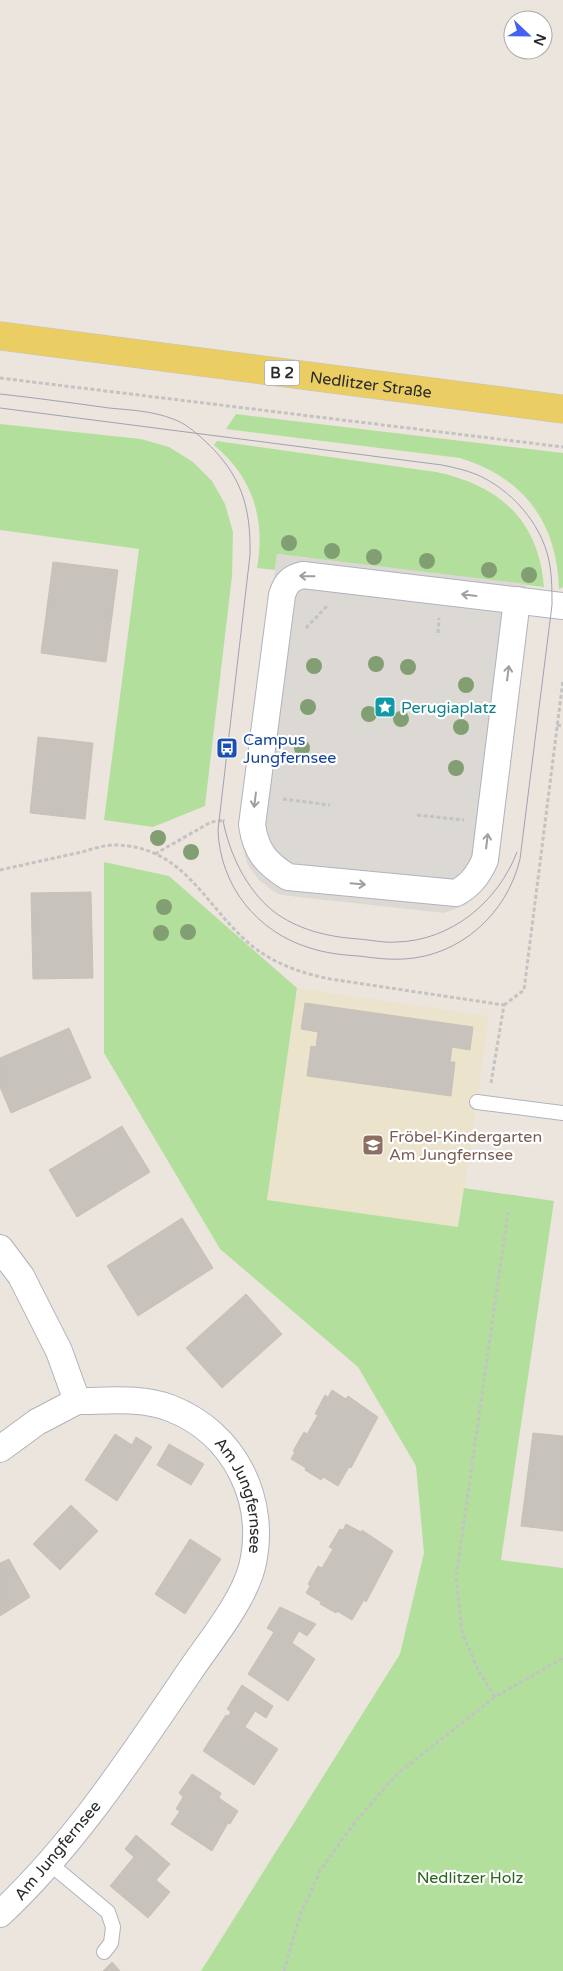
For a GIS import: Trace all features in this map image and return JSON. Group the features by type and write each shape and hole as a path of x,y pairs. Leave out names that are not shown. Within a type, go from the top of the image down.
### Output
{"main road":[{"name":"Nedlitzer Straße","path":"0,336 563,410"}],"street":[{"path":"517,600 485,860 472,882 456,893 288,877 274,868 263,856 257,845 252,825 285,584 293,577 303,575 517,600 563,606"},
{"path":"0,1248 21,1276 59,1351 77,1401 37,1422 0,1449"},
{"name":"Am Jungfernsee","path":"0,1914 49,1863 102,1797 153,1726 236,1602 251,1569 257,1537 253,1502 243,1473 224,1445 200,1424 170,1408 134,1401 77,1401"}],"lane":[{"path":"482,1103 563,1113"},
{"path":"49,1863 108,1912 113,1927 111,1943 104,1952"}],"path":[{"path":"0,378 563,447"},
{"path":"438,633 440,613"},
{"path":"482,1103 504,1005 524,990 563,680"},
{"path":"557,725 563,726"},
{"path":"155,854 211,822 228,819"},
{"path":"0,870 113,845 141,849 171,862 188,875 238,933 252,946 267,957 290,968 307,975 330,979 504,1005"},
{"path":"495,1697 478,1670 462,1632 456,1577 508,1212"},
{"path":"284,1971 300,1915 320,1871 354,1822 396,1776 495,1697 563,1658"}],"shaded area":[{"name":"Perugiaplatz","path":"277,554 527,584 493,861 487,882 473,899 465,905 444,913 281,895 259,880 248,865 242,838"},
{"name":"Fröbel-Kindergarten Am Jungfernsee","path":"297,988 489,1016 459,1227 267,1200"}],"green space":[{"path":"236,414 563,453 563,587 559,589 557,565 552,543 544,523 533,506 502,477 460,458 226,429"},
{"path":"0,424 141,439 169,447 193,462 212,481 225,504 233,532 232,576 205,806 153,827 104,820 139,549 0,530"},
{"path":"217,441 436,472 479,486 497,496 512,509 524,525 534,543 541,563 544,587 277,554 275,570 257,568 259,532 253,500 238,470 214,445"},
{"name":"Nedlitzer Holz","path":"104,862 169,876 297,988 267,1200 458,1227 464,1188 554,1201 501,1560 563,1568 563,1971 201,1971 400,1654 424,1553 416,1466 358,1367 220,1249 104,1053"}],"building":[{"path":"53,562 118,570 106,662 41,653"},
{"path":"38,737 93,743 85,819 30,813"},
{"path":"91,892 93,978 33,979 31,893"},
{"path":"305,1003 473,1027 470,1050 452,1047 450,1062 455,1062 451,1096 307,1076 311,1046 316,1047 318,1032 301,1029"},
{"path":"69,1028 91,1078 11,1113 0,1087 0,1058"},
{"path":"122,1126 150,1172 77,1217 49,1170"},
{"path":"182,1218 213,1268 138,1316 107,1266"},
{"path":"246,1294 282,1334 222,1388 186,1348"},
{"path":"332,1390 346,1399 348,1396 378,1417 351,1468 349,1467 338,1486 323,1477 321,1480 291,1459 295,1452 293,1451 304,1432 307,1434 318,1415 315,1414 325,1395 328,1397"},
{"path":"533,1433 563,1436 563,1531 521,1526"},
{"path":"115,1434 132,1445 136,1437 152,1447 117,1501 85,1480"},
{"path":"169,1444 204,1464 191,1485 157,1465"},
{"path":"71,1505 98,1531 60,1570 33,1544"},
{"path":"346,1524 361,1532 362,1530 393,1551 366,1602 364,1600 352,1620 320,1604 321,1602 306,1593 310,1586 308,1584 318,1566 322,1568 333,1549 329,1547 340,1529 343,1530"},
{"path":"190,1539 221,1559 185,1614 155,1594"},
{"path":"9,1559 30,1597 0,1616 0,1563"},
{"path":"280,1607 316,1624 307,1636 299,1631 292,1643 315,1659 288,1701 248,1674 274,1632 267,1628"},
{"path":"242,1685 273,1706 266,1718 255,1711 245,1727 278,1749 254,1785 203,1751 226,1715 228,1716 231,1712 227,1709"},
{"path":"192,1774 221,1793 219,1798 238,1811 230,1824 228,1823 212,1851 171,1824 180,1811 176,1809 183,1797 179,1793"},
{"path":"136,1835 170,1864 156,1880 170,1892 148,1918 110,1886 134,1857 125,1849"},
{"path":"112,1962 120,1971 103,1971"}],"tram line":[{"path":"0,394 141,411 173,419 186,425 193,431 197,434 204,440 227,465 235,478 246,506 250,555 218,830 220,850 226,870 234,888 245,904 274,931 291,941 316,950 381,959 404,959 425,956 444,950 462,941 478,928 492,914 504,897 514,879 520,859 552,605 551,576 547,552 535,526 517,503 494,484 482,477 468,471 442,465 0,408"},
{"path":"223,820 240,870 263,902 283,918 303,928 347,938 387,942 416,940 435,935 453,926 470,915 498,887 509,870 517,852"}],"place":[{"name":"Perugiaplatz","path":"385,707"},
{"name":"Campus Jungfernsee","path":"227,748"},
{"name":"Fröbel-Kindergarten Am Jungfernsee","path":"373,1145"}]}
